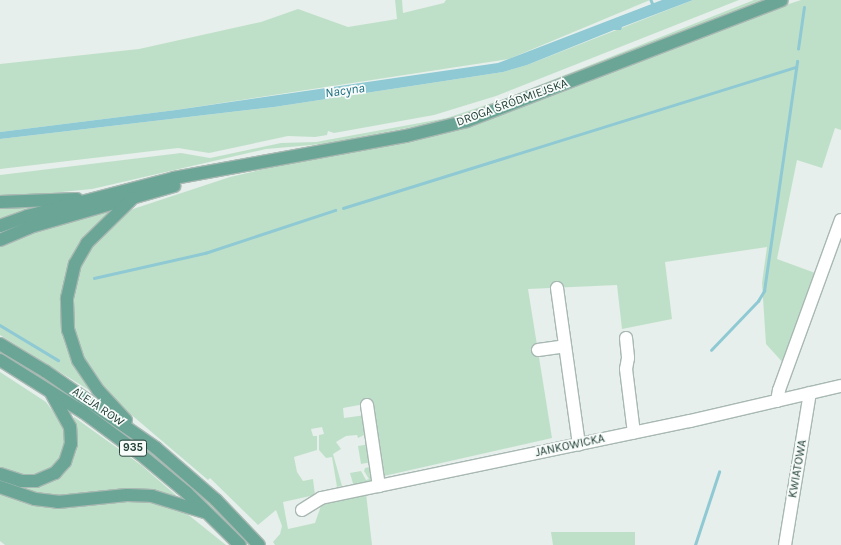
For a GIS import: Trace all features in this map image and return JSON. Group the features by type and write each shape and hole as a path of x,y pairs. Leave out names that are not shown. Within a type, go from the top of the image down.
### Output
{"main road":[{"name":"DROGA ŚRÓDMIEJSKA","path":"90,199 174,178 207,173 274,158 411,134 467,121 782,0"},
{"name":"DROGA ŚRÓDMIEJSKA","path":"0,240 30,227 176,185 207,173"},
{"path":"0,202 57,198 90,199"},
{"path":"133,198 94,233 80,253 70,280 66,314 72,345 87,375 140,436"},
{"path":"0,226 27,216 90,199"},
{"name":"ALEJA ROW","path":"0,344 45,371 140,436 192,478 250,534 259,545"},
{"name":"ALEJA ROW","path":"0,360 50,391 140,454 209,514 239,545"},
{"path":"0,474 21,481 36,481 54,474 66,462 71,444 70,427 50,391"},
{"path":"0,487 20,496 52,502 127,495 152,496 209,514"}],"street":[{"path":"777,401 779,390 841,220"},
{"path":"557,288 579,444"},
{"path":"626,338 628,358 626,369 634,433"},
{"path":"538,350 565,346"},
{"name":"JANKOWICKA","path":"302,510 321,498 634,433 841,386"},
{"name":"KWIATOWA","path":"786,545 810,393"},
{"path":"367,405 379,486"}],"green space":[{"path":"395,0 402,0 403,13 444,3 446,0 650,0 509,59 176,110 0,132 0,64 139,49 261,22 298,9 348,27 397,19"},
{"path":"693,0 739,0 496,96 434,115 334,133 328,131 327,135 315,137 288,136 209,153 178,148 0,169 0,139 274,107 503,72 527,65"},
{"path":"754,0 763,0 505,102 450,120 323,144 266,149 92,189 0,198 0,175 181,153 210,158 281,143 316,142 447,118 504,99"},
{"path":"801,0 841,0 841,130 835,128 822,168 797,160 777,259 818,274 785,365 766,344 762,283 767,247 665,262 672,319 622,329 617,285 528,289 552,438 375,478 375,482 354,487 350,473 361,471 366,480 369,479 364,471 365,468 373,466 372,462 361,464 358,446 370,444 368,433 358,438 357,435 346,436 336,442 341,449 333,454 342,486 337,487 332,457 326,458 319,450 319,435 324,434 322,427 311,429 313,436 317,436 317,450 294,457 297,472 303,481 313,479 315,495 283,502 288,529 315,523 322,503 366,493 372,545 275,545 273,542 280,534 282,526 276,510 258,525 210,478 208,480 121,406 98,383 78,349 71,317 75,278 89,247 121,216 133,209 230,177 315,157 453,130 483,121 743,19","holes":["359,405 364,406 366,415 344,418 343,408"]},
{"path":"56,202 0,221 0,207"},
{"path":"112,210 83,240 68,269 62,294 62,325 92,392 0,335 0,245 15,237"},
{"path":"0,350 74,397 139,442 209,502 252,545 248,545 196,495 51,385 0,353"},
{"path":"0,372 46,402 64,426 66,439 60,460 42,474 27,476 0,469"},
{"path":"74,417 141,465 178,497 59,497 42,495 0,482 0,480 19,486 34,487 56,478 70,463 76,449"},
{"path":"0,493 45,506 128,500 157,503 186,513 226,545 5,545 0,541"},
{"path":"551,532 635,532 635,545 553,545"}],"water":[{"name":"Nacyna","path":"662,0 693,0 622,27 621,30 614,30 527,65 503,72 274,107 0,139 0,132 176,110 498,63"}],"waterway":[{"path":"651,0 654,7"},
{"path":"798,49 804,7"},
{"path":"711,350 758,301 764,291 797,61"},
{"path":"343,208 796,67"},
{"path":"94,278 205,253 335,210"},
{"path":"0,325 58,360"},
{"path":"695,545 719,472"}]}
